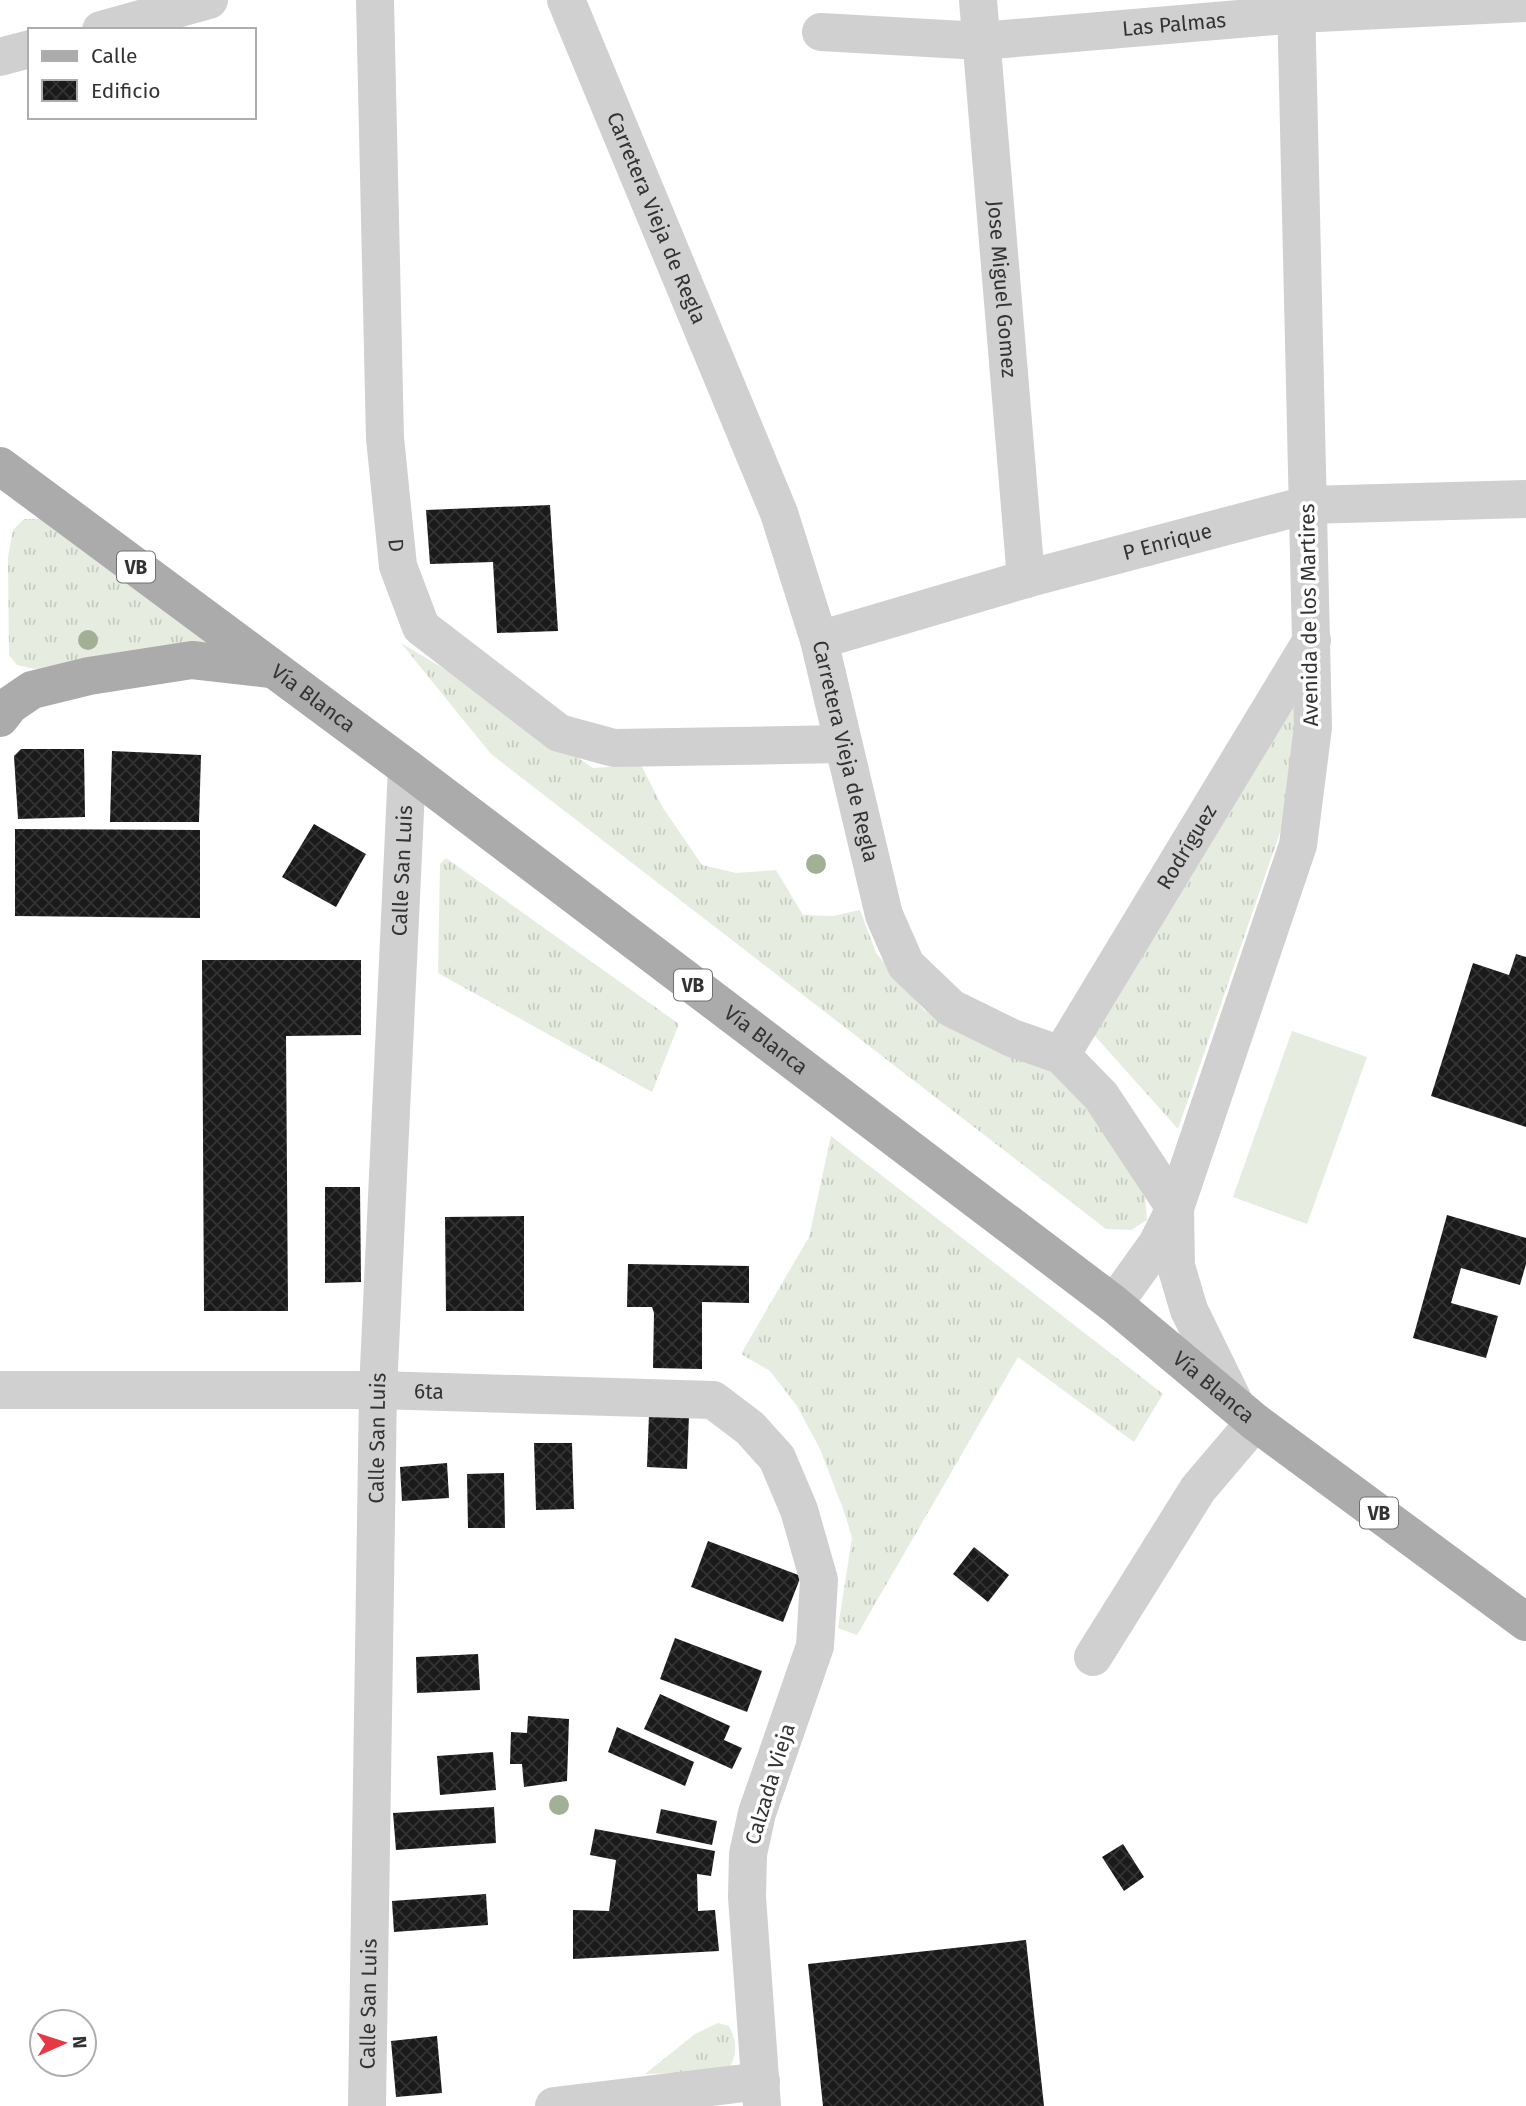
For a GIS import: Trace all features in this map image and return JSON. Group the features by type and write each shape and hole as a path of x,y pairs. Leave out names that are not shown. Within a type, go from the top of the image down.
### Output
{"main road":[{"name":"Vía Blanca","path":"0,466 407,768 1114,1304 1245,1412 1526,1622"},
{"path":"0,718 10,705 32,690 89,676 192,660 271,669"}],"street":[{"path":"108,28 209,0"},
{"name":"D","path":"375,0 385,438 398,566 421,626 559,733 614,748 843,744"},
{"name":"Carretera Vieja de Regla","path":"566,0 779,513 819,640 884,915 906,965 951,1009 1012,1038 1062,1055 1101,1096 1175,1208"},
{"name":"Jose Miguel Gomez","path":"978,0 1026,579"},
{"name":"Las Palmas","path":"821,32 981,41 1297,7 1526,3"},
{"name":"Avenida de los Martires","path":"1175,1208 1298,845 1313,727 1297,7"},
{"path":"0,58 28,50"},
{"name":"P Enrique","path":"819,640 1026,579 1307,505 1526,499"},
{"name":"Rodríguez","path":"1062,1055 1312,639"},
{"name":"Calle San Luis","path":"367,2106 378,1390 407,768"},
{"path":"1114,1304 1157,1244 1175,1208"},
{"path":"1093,1657 1245,1412 1189,1310 1176,1266 1175,1208"},
{"name":"6ta","path":"0,1390 378,1390 713,1400 750,1427 777,1458 799,1510"},
{"name":"Calzada Vieja","path":"761,2093 747,1898 748,1854 757,1813 815,1646 819,1580 799,1510"},
{"path":"554,2106 761,2093"}],"green space":[{"path":"24,519 40,519 209,641 35,669 17,665 9,655 8,557 13,530"},
{"path":"401,643 468,683 593,768 641,765 663,808 702,865 736,873 776,870 803,915 833,916 860,910 876,953 924,1010 974,1040 1047,1067 1079,1091 1145,1197 1147,1220 1131,1230 1106,1229 491,754"},
{"path":"1302,680 1287,812 1178,1129 1087,1027"},
{"path":"446,858 679,1024 652,1092 438,973 440,864"},
{"path":"1292,1031 1367,1057 1307,1224 1233,1197"},
{"path":"831,1136 1163,1394 1134,1442 1018,1357 857,1635 838,1628 852,1538 820,1449 797,1406 770,1371 741,1354 809,1237"},
{"path":"718,2023 729,2026 734,2038 733,2060 727,2072 645,2074 695,2034"}],"building":[{"path":"550,505 558,631 497,633 493,562 430,564 426,510"},
{"path":"21,749 84,749 85,817 18,819 14,756"},
{"path":"112,751 201,755 199,822 110,822"},
{"path":"314,824 366,854 336,907 282,877"},
{"path":"15,829 200,830 200,918 15,916"},
{"path":"1516,954 1526,957 1526,1127 1431,1096 1473,963 1509,975"},
{"path":"202,960 361,960 361,1035 286,1036 288,1311 204,1311"},
{"path":"325,1187 360,1187 361,1282 325,1283"},
{"path":"1447,1215 1526,1238 1526,1264 1520,1285 1461,1268 1451,1303 1498,1316 1486,1358 1413,1338"},
{"path":"524,1216 524,1311 446,1311 445,1217"},
{"path":"628,1264 749,1266 749,1303 702,1302 702,1369 653,1368 654,1313 652,1307 627,1307"},
{"path":"649,1414 689,1415 687,1469 647,1467"},
{"path":"534,1443 572,1443 574,1509 536,1510"},
{"path":"447,1463 449,1498 402,1501 400,1467"},
{"path":"504,1473 505,1528 468,1528 467,1474"},
{"path":"708,1541 801,1576 783,1622 691,1587"},
{"path":"974,1547 1009,1575 988,1602 953,1574"},
{"path":"675,1638 762,1671 747,1712 660,1679"},
{"path":"478,1654 480,1690 417,1693 416,1657"},
{"path":"660,1694 730,1726 724,1740 742,1748 732,1769 644,1729"},
{"path":"528,1716 569,1719 567,1781 524,1787 522,1764 510,1764 511,1732 527,1733"},
{"path":"617,1727 694,1762 685,1786 608,1752"},
{"path":"493,1752 496,1790 440,1795 437,1756"},
{"path":"494,1807 496,1843 396,1850 393,1813"},
{"path":"661,1809 717,1821 712,1845 656,1833"},
{"path":"595,1829 715,1851 711,1876 697,1874 698,1911 715,1910 719,1951 573,1959 573,1910 609,1911 616,1860 590,1855"},
{"path":"1123,1844 1144,1877 1124,1891 1102,1857"},
{"path":"486,1894 488,1925 394,1932 392,1901"},
{"path":"1026,1940 1044,2106 823,2106 808,1964"},
{"path":"437,2036 442,2093 396,2097 391,2041"}]}
